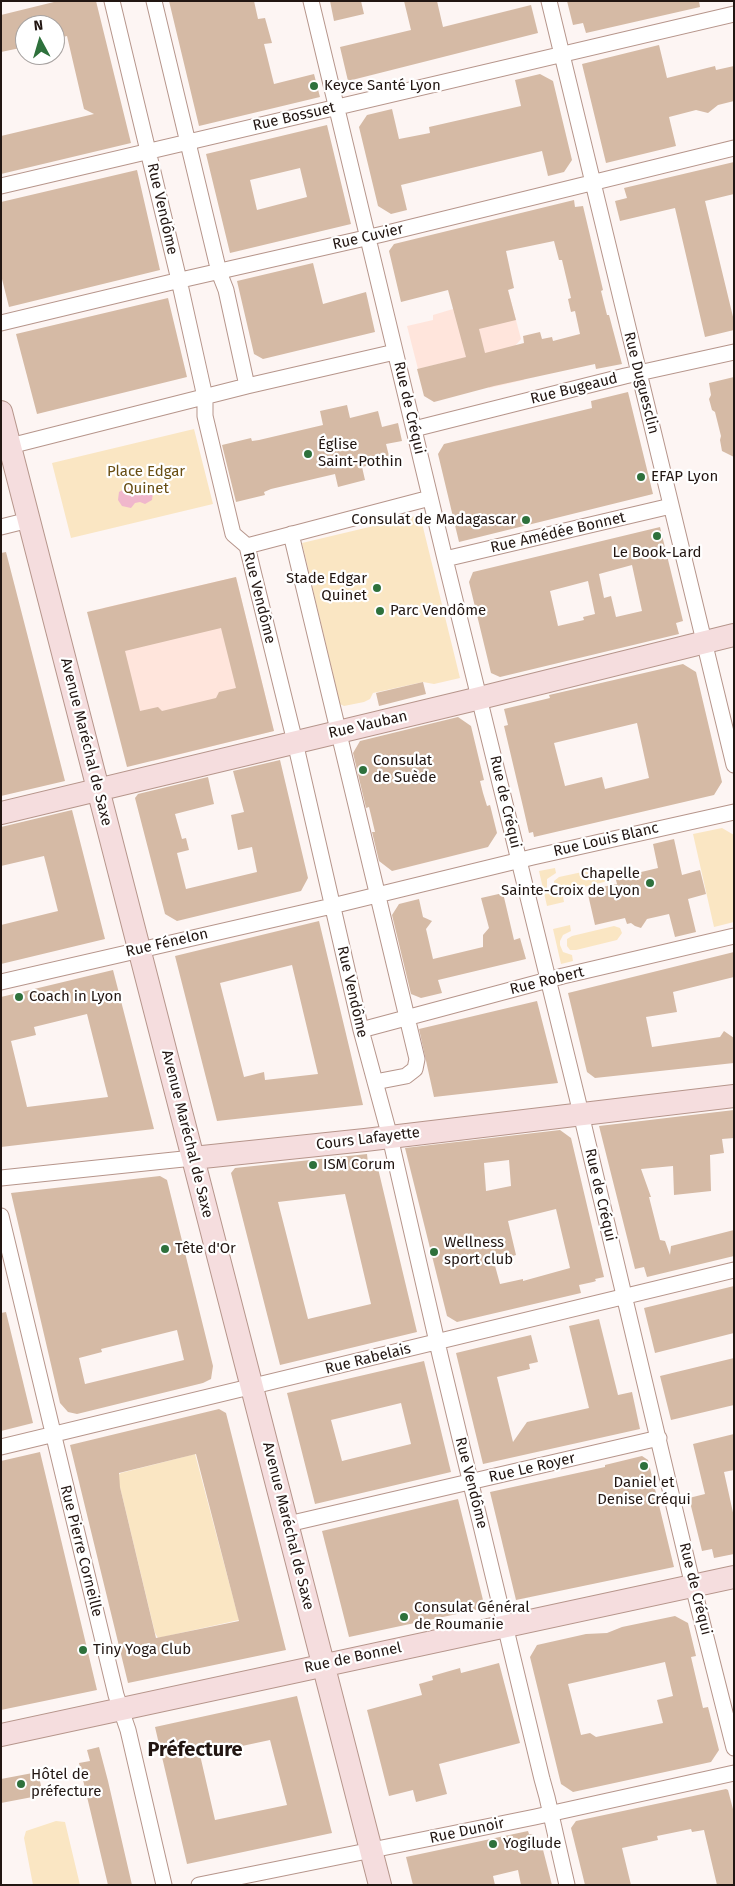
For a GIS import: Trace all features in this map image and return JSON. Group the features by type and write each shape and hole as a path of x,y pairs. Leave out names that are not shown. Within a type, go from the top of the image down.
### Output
{"main road":[{"name":"Avenue Maréchal de Saxe","path":"1,412 380,1885"},
{"name":"Rue Vauban","path":"1,812 480,698 734,635"},
{"name":"Cours Lafayette","path":"193,1158 390,1137 734,1096"},
{"name":"Rue de Bonnel","path":"1,1735 734,1577"}],"street":[{"name":"Rue Vendôme","path":"112,1 179,280 205,397 205,416 233,534 247,546 295,742 361,1030 390,1137 567,1885"},
{"path":"154,1 219,272 224,284 247,386"},
{"name":"Rue de Créqui","path":"311,1 659,1438 693,1586 734,1748"},
{"name":"Rue Duguesclin","path":"549,1 560,54 734,765"},
{"name":"Rue Bossuet","path":"1,186 734,14"},
{"name":"Rue Cuvier","path":"1,323 368,237 734,148"},
{"path":"10,446 247,386 395,352"},
{"name":"Rue Bugeaud","path":"414,429 638,373 734,352"},
{"path":"247,546 430,498"},
{"name":"Rue Amédée Bonnet","path":"445,559 671,506"},
{"path":"1,527 29,520"},
{"path":"291,534 376,895 417,1059 415,1070 406,1076 375,1082"},
{"name":"Rue Louis Blanc","path":"332,906 519,860 734,812"},
{"name":"Rue Fénelon","path":"1,982 332,906"},
{"name":"Rue Robert","path":"361,1030 548,980 734,936"},
{"name":"Cours Lafayette","path":"1,1178 193,1158"},
{"name":"Rue Pierre Corneille","path":"1,1216 120,1710 128,1730 164,1885"},
{"name":"Rue Rabelais","path":"1,1447 734,1270"},
{"name":"Rue Le Royer","path":"288,1524 659,1438"},
{"name":"Rue Dunoir","path":"199,1885 550,1814 734,1773"}],"shaded area":[{"path":"504,275 521,339 515,346 524,380 489,388 480,354 418,369 407,326 433,320 433,315 453,309"},
{"path":"141,484 152,489 152,500 145,504 135,503 131,508 122,506 118,500 119,492 126,488 137,488"},
{"path":"236,577 274,731 153,761 103,608"}],"green space":[{"name":"Place Edgar Quinet","path":"194,429 213,504 71,538 52,463"},
{"name":"Parc Vendôme","path":"420,515 460,678 434,684 423,682 373,693 370,699 364,702 344,706 340,704 302,543"},
{"path":"722,828 734,835 734,922 714,927 693,834"},
{"path":"555,868 556,873 547,879 547,888 552,895 563,896 564,902 547,906 539,871"},
{"path":"601,868 608,872 608,879 604,882 563,892 558,892 554,888 554,881 559,877"},
{"path":"570,925 571,931 563,935 560,945 563,952 572,955 573,961 561,964 553,929"},
{"path":"614,926 620,928 622,933 617,940 576,950 570,950 567,946 567,939 572,936"},
{"path":"195,1454 239,1620 158,1638 155,1633 116,1477 121,1473"},
{"path":"56,1821 65,1822 80,1885 33,1885 24,1838 26,1831"}],"building":[{"path":"58,1 96,1 131,143 1,174 1,136 94,114 84,109 67,36 65,36 65,15 15,15 15,49 1,52 1,15"},
{"path":"169,1 254,1 258,19 265,18 272,43 264,44 274,84 314,74 320,97 199,126"},
{"path":"330,1 361,1 364,14 334,21"},
{"path":"404,1 437,1 443,27 531,5 538,33 348,81 340,47 411,30"},
{"path":"567,1 699,1 700,7 586,33 583,23 573,25"},
{"path":"659,45 667,78 715,66 716,70 734,66 734,101 718,105 708,113 696,110 669,117 676,146 606,163 582,64"},
{"path":"540,74 553,81 572,160 564,172 548,176 542,151 401,185 407,210 391,214 378,206 359,127 367,115 392,109 399,139 430,133 429,127 521,106 515,80"},
{"path":"327,125 351,224 230,253 206,154","holes":["300,168 307,197 257,210 250,180"]},
{"path":"734,162 734,194 705,201 734,321 734,330 705,337 675,208 620,221 615,201 627,198 624,188"},
{"path":"137,170 160,270 9,307 1,275 1,202"},
{"path":"574,200 575,207 583,206 603,290 601,291 622,364 596,369 595,364 494,386 434,402 424,396 417,369 466,357 448,290 401,302 389,251 394,244","holes":["554,241 559,260 562,260 571,298 568,299 571,312 575,311 580,334 553,341 552,337 542,339 540,332 523,336 524,343 485,353 479,329 516,320 508,290 514,288 506,251"]},
{"path":"313,263 323,304 366,292 375,332 263,359 254,354 237,281"},
{"path":"168,298 187,377 37,414 16,334"},
{"path":"734,377 734,457 722,451 721,436 715,412 712,410 709,399 711,395 709,383"},
{"path":"628,392 653,494 459,542 438,454 444,444 592,408 591,401"},
{"name":"Église Saint-Pothin","path":"347,405 350,418 378,411 382,427 398,423 402,441 386,444 390,460 362,467 365,480 338,487 335,474 271,489 264,492 265,495 236,502 222,445 251,438 252,441 259,440 323,425 320,411"},
{"path":"660,527 683,621 676,623 679,634 500,677 491,673 469,582 473,572","holes":["632,565 642,611 616,617 611,596 604,598 599,574","588,581 595,614 583,617 584,620 558,626 550,591"]},
{"path":"6,552 65,781 1,796 1,553"},
{"path":"236,577 274,731 127,767 87,612","holes":["221,628 236,688 219,692 216,698 162,711 158,707 140,711 125,651"]},
{"path":"683,664 696,672 722,782 714,795 534,837 533,832 529,833 504,726 508,725 504,709 550,698 549,695","holes":["637,723 649,778 605,789 602,777 565,786 554,743"]},
{"path":"423,682 426,694 379,706 376,693"},
{"path":"458,717 471,726 484,780 480,781 487,806 490,805 497,833 488,847 392,871 379,861 372,832 375,832 369,807 366,808 353,753 360,741"},
{"path":"280,760 308,878 301,891 177,921 165,914 135,798 138,794 208,777 214,804 175,814 182,839 186,838 189,850 177,853 186,889 257,872 252,847 238,850 231,815 244,812 233,771"},
{"path":"72,810 105,939 1,964 1,925 58,911 44,856 1,866 1,827"},
{"name":"Chapelle Sainte-Croix de Lyon","path":"674,839 682,875 700,870 706,894 688,899 696,932 675,937 669,914 647,919 641,928 631,923 627,924 625,918 595,925 587,890 617,884 616,880 622,870 627,868 637,873 658,868 653,844"},
{"path":"503,893 514,940 520,938 526,959 438,980 442,993 421,998 411,994 392,915 399,904 419,899 423,917 432,921 426,929 433,959 483,947 483,935 489,928 481,898"},
{"path":"319,921 363,1105 217,1121 175,956","holes":["292,965 318,1074 265,1080 264,1072 244,1077 220,983"]},
{"path":"734,952 734,977 673,992 677,1012 646,1017 652,1047 720,1037 724,1031 734,1038 734,1063 595,1078 587,1072 568,993"},
{"path":"113,970 154,1129 1,1147 1,997","holes":["87,1014 108,1097 27,1107 11,1041 36,1035 34,1027"]},
{"path":"537,1001 558,1083 434,1097 419,1029"},
{"path":"734,1110 734,1138 722,1139 724,1153 710,1155 711,1191 674,1195 673,1166 641,1169 651,1197 649,1197 660,1240 665,1241 670,1255 671,1246 734,1230 734,1256 647,1277 644,1267 635,1269 599,1126"},
{"path":"560,1130 571,1138 604,1277 579,1285 581,1293 457,1322 447,1316 405,1148","holes":["509,1160 511,1186 486,1191 484,1163","556,1209 570,1268 523,1281 523,1279 500,1284 494,1262 516,1255 508,1221"]},
{"path":"367,1154 368,1163 376,1160 417,1332 280,1365 231,1173 235,1168","holes":["345,1194 371,1304 308,1319 278,1202"]},
{"path":"160,1176 167,1180 213,1366 211,1379 203,1383 77,1414 68,1412 60,1403 11,1193","holes":["177,1330 184,1360 85,1384 79,1358 102,1352 101,1349"]},
{"path":"734,1286 734,1333 655,1353 644,1308"},
{"path":"6,1312 33,1423 1,1431 1,1313"},
{"path":"599,1319 618,1395 632,1392 640,1429 483,1464 456,1353 531,1335 538,1362 529,1364 530,1369 497,1377 513,1442 527,1422 589,1408 569,1326"},
{"path":"734,1358 734,1405 671,1420 660,1376"},
{"path":"424,1361 451,1472 315,1504 287,1393","holes":["401,1403 411,1444 342,1461 331,1420"]},
{"path":"219,1409 226,1413 286,1650 128,1683 70,1445","holes":["196,1454 239,1621 156,1638 120,1487 119,1473"]},
{"path":"734,1434 734,1470 724,1472 734,1517 734,1554 714,1558 712,1549 702,1551 689,1498 705,1494 693,1444"},
{"path":"40,1452 97,1690 1,1710 1,1461"},
{"path":"642,1456 648,1460 674,1567 516,1600 490,1492 605,1467 605,1465"},
{"path":"458,1499 485,1608 349,1637 322,1531"},
{"path":"675,1616 688,1623 696,1656 691,1657 703,1708 708,1707 719,1750 711,1762 573,1792 561,1784 530,1657 537,1645 586,1634 607,1633 622,1627","holes":["665,1662 673,1696 657,1700 663,1723 596,1737 590,1733 581,1735 568,1684"]},
{"path":"499,1663 520,1743 439,1764 447,1794 416,1802 413,1790 389,1796 367,1710 422,1695 419,1684 433,1680 432,1676 460,1668 461,1673"},
{"path":"297,1696 332,1833 187,1864 155,1727","holes":["270,1740 287,1805 215,1820 200,1755"]},
{"path":"99,1747 132,1885 108,1885 79,1763 90,1761 87,1750"},
{"name":"Hôtel de préfecture","path":"38,1772 43,1795 1,1803 1,1779"},
{"path":"728,1790 734,1813 734,1885 717,1885 704,1830 692,1832 691,1829 657,1836 658,1840 622,1848 631,1885 585,1885 571,1828 576,1821"},
{"path":"528,1831 529,1834 534,1835 537,1839 540,1838 552,1885 521,1885 518,1870 493,1876 495,1885 413,1885 406,1857"}],"place":[{"name":"Keyce Santé Lyon","path":"314,86"},
{"name":"Église Saint-Pothin","path":"308,454"},
{"name":"EFAP Lyon","path":"641,477"},
{"name":"Consulat de Madagascar","path":"526,520"},
{"name":"Le Book-Lard","path":"657,536"},
{"name":"Stade Edgar Quinet","path":"377,588"},
{"name":"Parc Vendôme","path":"380,611"},
{"name":"Consulat de Suède","path":"363,770"},
{"name":"Chapelle Sainte-Croix de Lyon","path":"650,883"},
{"name":"Coach in Lyon","path":"19,997"},
{"name":"ISM Corum","path":"313,1165"},
{"name":"Tête d'Or","path":"165,1249"},
{"name":"Wellness sport club","path":"434,1252"},
{"name":"Daniel et Denise Créqui","path":"644,1466"},
{"name":"Consulat Général de Roumanie","path":"404,1617"},
{"name":"Tiny Yoga Club","path":"83,1650"},
{"name":"Hôtel de préfecture","path":"21,1784"},
{"name":"Yogilude","path":"493,1844"}],"district":[{"name":"Préfecture","path":"195,1750"}]}
